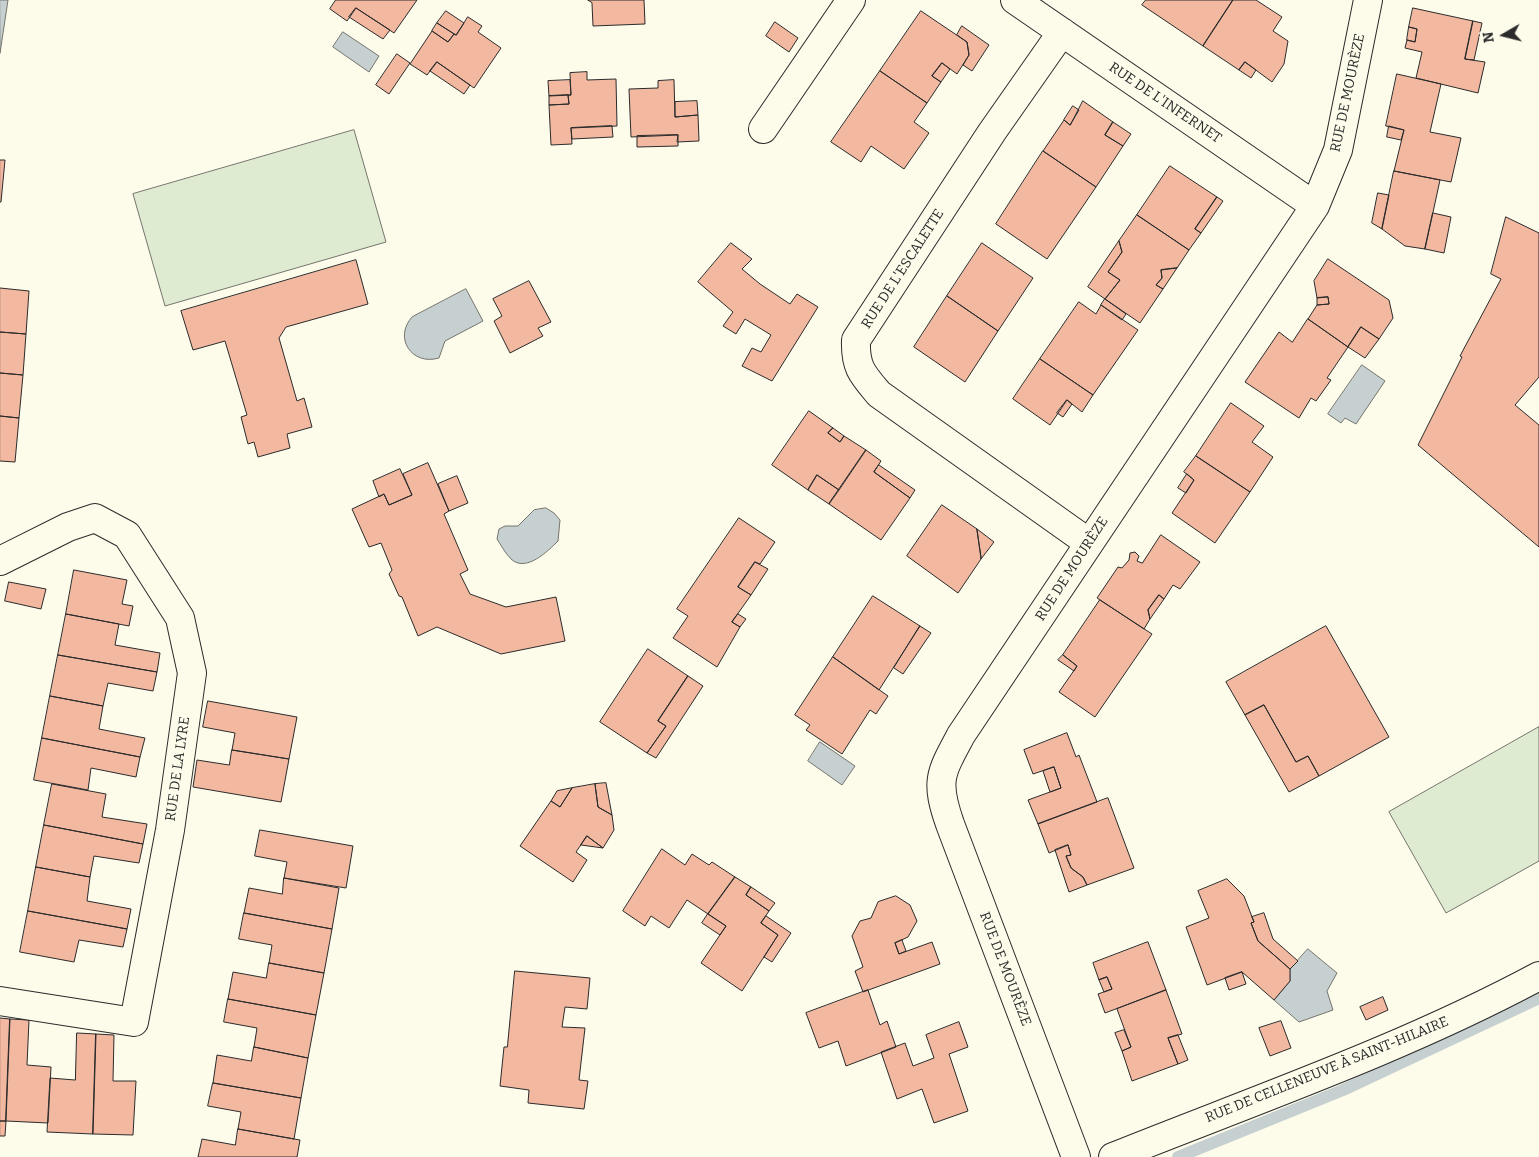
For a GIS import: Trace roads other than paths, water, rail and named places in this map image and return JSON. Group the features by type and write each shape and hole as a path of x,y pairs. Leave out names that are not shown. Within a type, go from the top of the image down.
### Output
{"street":[{"path":"763,129 851,0"},
{"name":"RUE DE L'INFERNET","path":"1015,0 1316,206"},
{"name":"RUE DE MOURÈZE","path":"1076,1157 950,824 940,788 944,768 961,735 1316,206 1338,150 1368,0"},
{"name":"RUE DE L'ESCALETTE","path":"1062,32 992,132 856,340 856,359 862,374 879,394 1090,544"},
{"name":"RUE DE LA LYRE","path":"0,562 68,527 95,518 127,535 180,618 192,673 170,830 134,1022 0,1001"},
{"name":"RUE DE CELLENEUVE À SAINT-HILAIRE","path":"1112,1157 1389,1047 1507,993 1539,976"}],"waterway":[{"path":"1178,1157 1343,1090 1539,998"}]}
